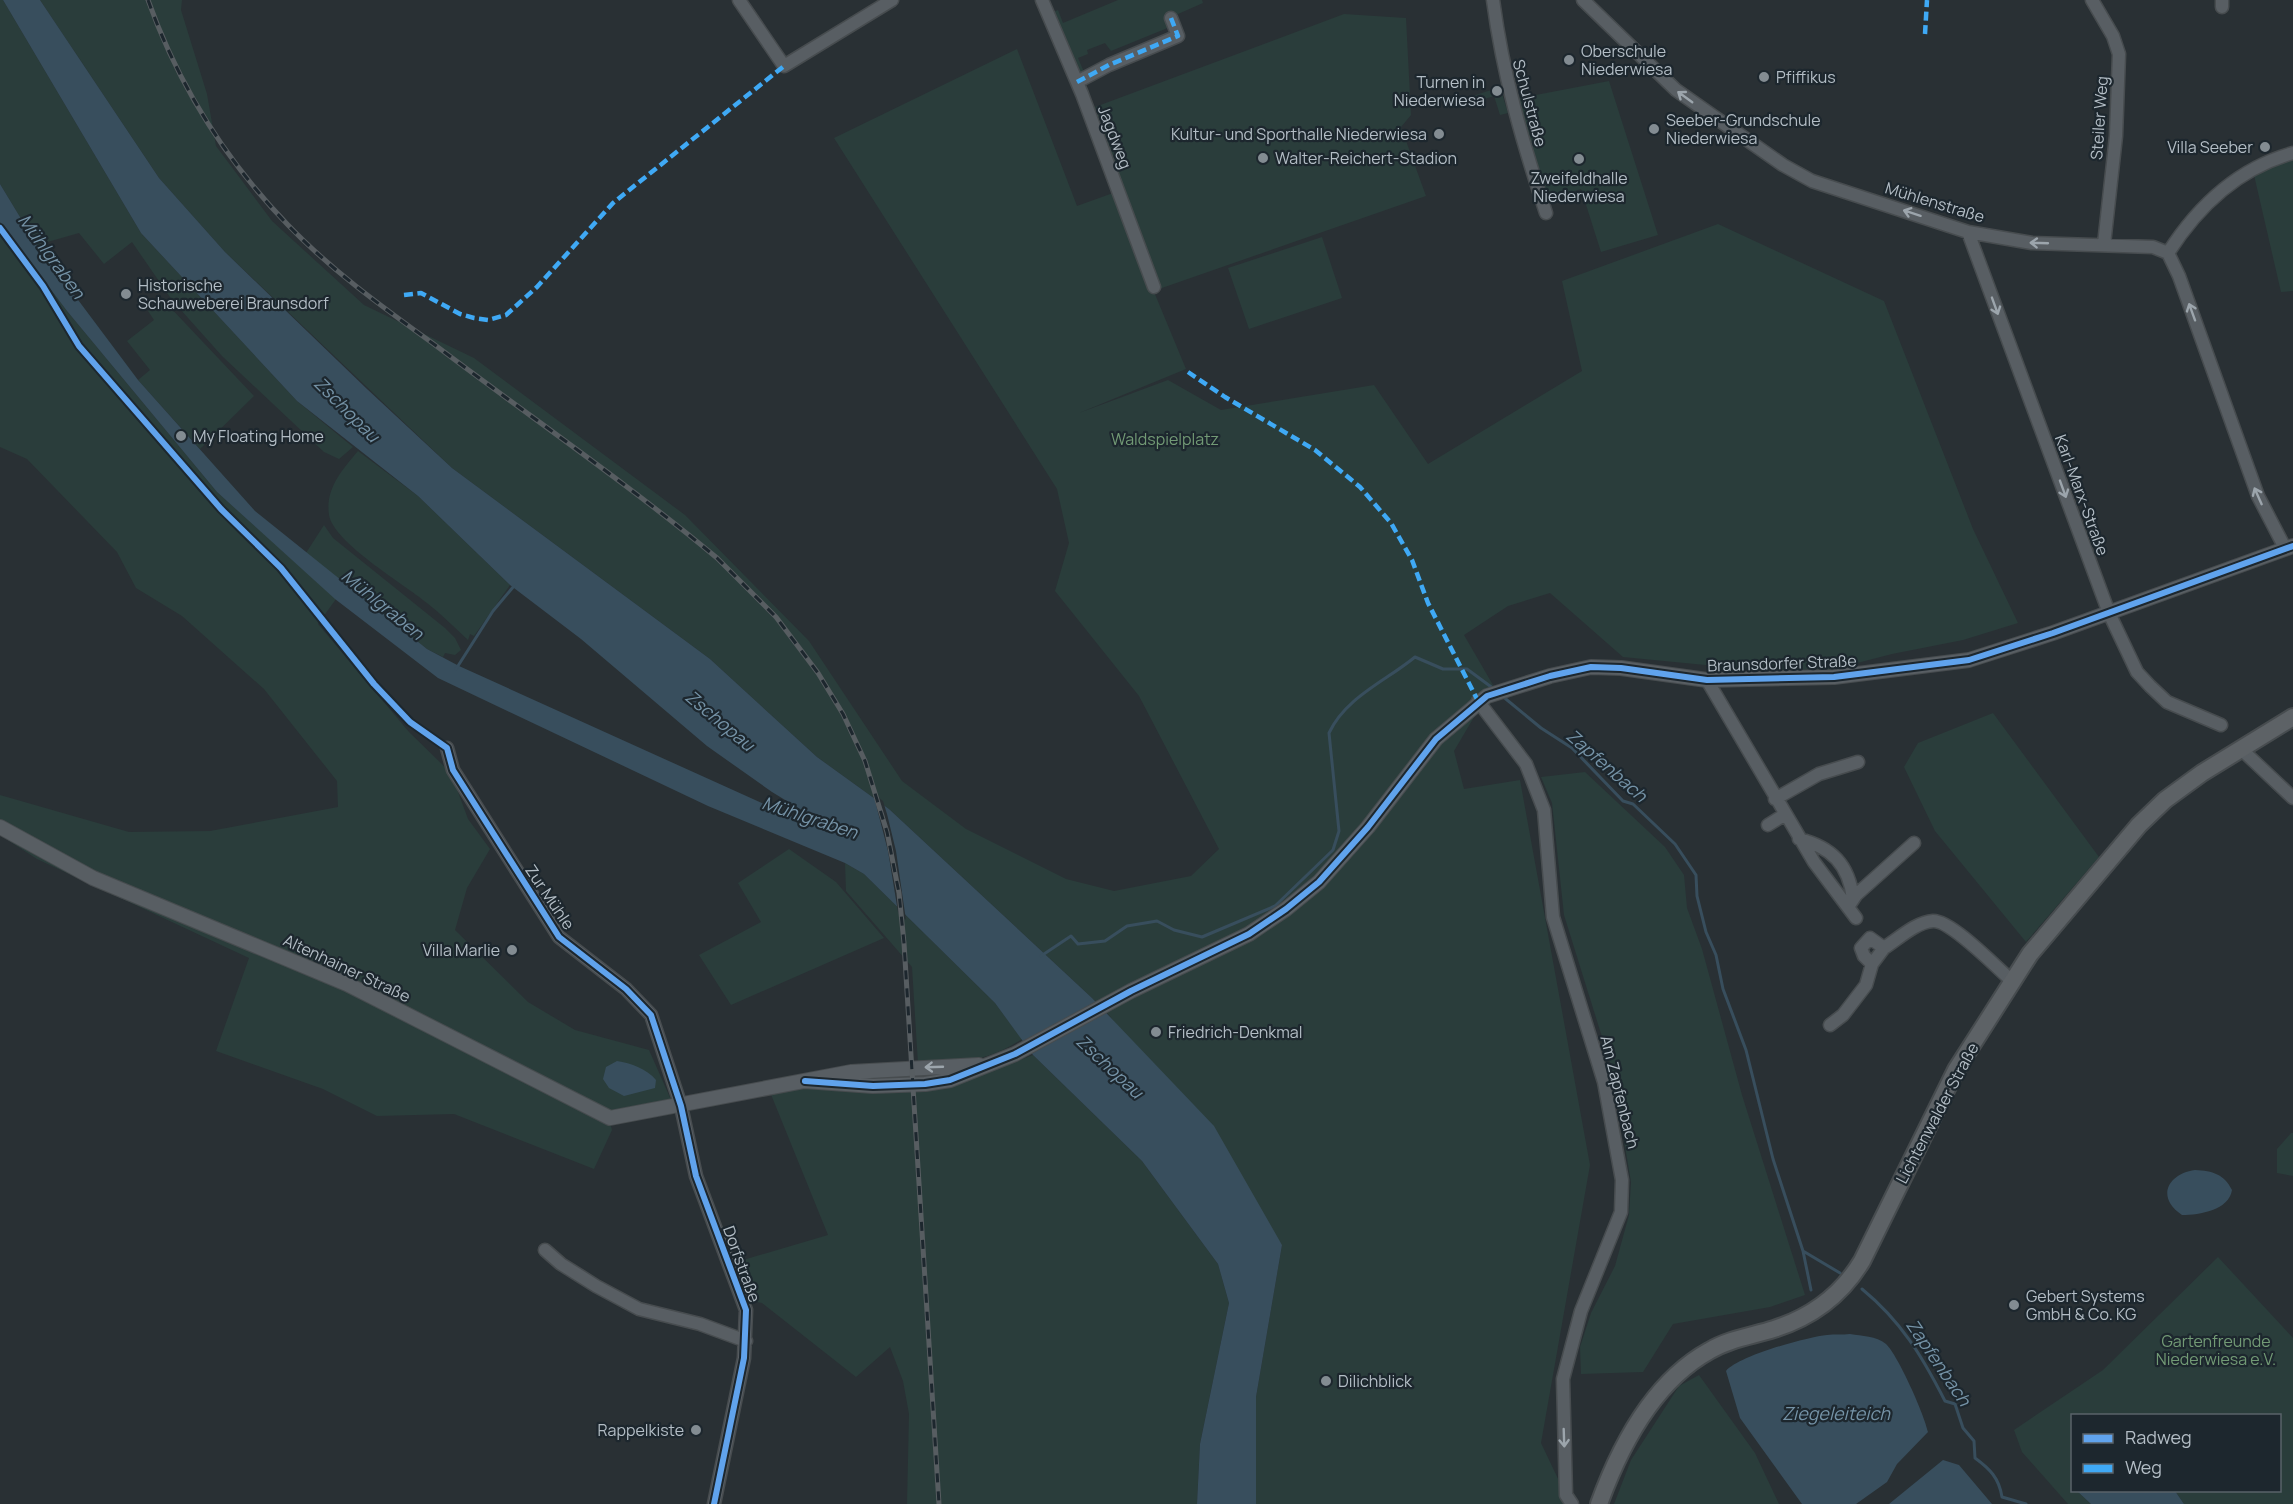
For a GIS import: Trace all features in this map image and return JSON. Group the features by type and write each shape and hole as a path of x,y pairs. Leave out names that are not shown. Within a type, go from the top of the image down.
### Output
{"main road":[{"name":"Lichtenwalder Straße","path":"1599,1504 1628,1439 1656,1397 1672,1378 1709,1350 1741,1337 1801,1319 1819,1309 1846,1284 1862,1261 1956,1070 2011,980 2139,825 2165,800 2240,748 2293,717"}],"street":[{"path":"739,0 784,66 892,0"},
{"name":"Jagdweg","path":"1042,0 1077,82 1154,287"},
{"name":"Schulstraße","path":"1493,0 1500,52 1516,125 1546,213"},
{"name":"Mühlenstraße","path":"1583,0 1676,90 1783,165 1812,181 1968,232 2032,243 2153,247 2168,253"},
{"name":"Steiler Weg","path":"2092,0 2113,36 2119,54 2116,136 2104,244"},
{"path":"1077,82 1109,65 1178,36 1171,18"},
{"path":"2289,547 2258,496 2179,276 2168,253 2183,230 2211,199 2247,172 2293,153"},
{"name":"Karl-Marx-Straße","path":"1968,232 2109,613 2137,672 2167,702 2221,725"},
{"name":"Braunsdorfer Straße","path":"681,1106 851,1072 993,1064 1014,1054 1121,997 1249,934 1302,896 1368,827 1436,740 1483,698 1508,688 1550,676 1591,668 1621,668 1707,680 1834,677 1969,660 2109,613 2289,547"},
{"path":"1707,680 1784,815 1799,838 1850,903"},
{"name":"Am Zapfenbach","path":"1483,698 1526,764 1544,810 1553,917 1604,1082 1622,1180 1621,1212 1607,1252 1581,1311 1563,1379 1566,1495 1572,1504"},
{"name":"Zur Mühle","path":"447,748 459,780 558,937 626,989 651,1015 681,1106"},
{"path":"2240,748 2293,798"},
{"path":"1775,799 1819,774 1858,762"},
{"path":"1768,825 1784,815"},
{"name":"Altenhainer Straße","path":"0,826 93,878 347,984 602,1115 616,1118 681,1106"},
{"path":"1799,838 1821,844 1830,850 1846,873 1850,903 1856,918"},
{"path":"1850,903 1914,843"},
{"path":"1830,1025 1843,1015 1866,985 1872,964 1884,948 1922,924 1935,920 1951,927 2011,980"},
{"path":"1872,964 1864,956 1861,948 1863,943 1870,938 1884,948"},
{"name":"Dorfstraße","path":"681,1106 696,1176 744,1303 746,1341 714,1504"},
{"path":"545,1250 561,1264 596,1286 639,1309 700,1324 746,1341"}],"green space":[{"path":"0,0 3,0 141,233 297,401 353,447 339,459 324,452 222,356 172,300 132,242 104,264 79,233 37,245 0,184"},
{"name":"Waldspielplatz","path":"40,0 182,0 181,10 207,94 216,146 272,221 364,305 474,358 685,515 809,641 902,781 966,829 1066,879 1114,891 1191,876 1219,849 1139,696 1055,591 1069,543 1057,489 834,138 1017,49 1077,206 1113,193 1186,369 1079,413 1168,380 1221,410 1374,385 1428,464 1582,371 1562,281 1718,224 1884,301 1973,529 2018,623 1963,640 1892,654 1834,669 1757,670 1623,657 1550,593 1508,606 1464,635 1493,685 1454,751 1464,789 1520,780 1590,1165 1541,1443 1570,1504 1256,1504 1256,1397 1282,1245 1109,1015 889,809 817,757 710,659 452,468 225,252 159,178"},
{"path":"1118,0 1202,0 1203,3 1169,18 1170,27 1111,51 1105,43 1087,50 1088,54 1078,58 1084,72 1078,77 1053,12 1058,10 1063,23"},
{"name":"Walter-Reichert-Stadion","path":"1344,14 1406,18 1411,115 1401,127 1426,196 1159,289 1095,107"},
{"path":"1609,81 1658,235 1601,252 1581,189 1545,200 1515,99"},
{"path":"1500,87 1508,113 1500,115 1494,96 1469,104 1467,98"},
{"path":"2293,158 2293,291 2281,292 2254,175"},
{"path":"0,222 67,311 217,492 336,599 318,624 409,732 451,773 468,819 490,849 467,888 455,930 528,1002 575,1030 649,1050 672,1102 607,1112 612,1130 594,1169 454,1114 377,1116 323,1089 216,1051 249,958 37,859 0,835 0,795 129,832 210,831 338,807 337,781 264,689 182,616 136,588 117,552 27,459 0,447"},
{"path":"1322,237 1342,298 1249,329 1228,268"},
{"path":"161,302 167,304 254,396 200,449 138,380 150,370 127,341 154,320 148,311"},
{"path":"358,451 418,496 510,585 474,636 470,634 468,640 427,603 356,550 334,526 328,505 332,488 341,472"},
{"path":"324,525 333,538 445,628 455,638 461,650 455,655 445,653 443,657 427,649 306,553"},
{"path":"1993,713 2099,857 2026,942 1935,831 1904,767 1918,743"},
{"path":"1585,772 1665,847 1684,875 1687,908 1702,949 1742,1095 1805,1295 1770,1307 1673,1324 1643,1372 1581,1374 1580,1347 1591,1313 1615,1266 1629,1215 1631,1182 1612,1069 1564,915 1552,803 1541,777"},
{"path":"789,849 836,882 884,938 731,1005 699,955 761,922 738,883"},
{"path":"845,863 864,874 995,1003 1022,1039 996,1053 972,1060 918,1064 912,967 846,891"},
{"path":"1033,1055 1142,1161 1218,1264 1229,1303 1200,1444 1197,1504 907,1504 909,1414 903,1381 890,1347 856,1377 762,1303 748,1300 733,1263 828,1235 770,1092 789,1088 970,1079"},
{"path":"2293,1133 2293,1176 2277,1173 2277,1149"},
{"name":"Gartenfreunde Niederwiesa e.V.","path":"2218,1257 2293,1338 2293,1504 2184,1504 2176,1492 2281,1492 2281,1414 2071,1414 2071,1492 2078,1492 2091,1504 2068,1504 2022,1452 2014,1430 2103,1370"},
{"path":"1699,1375 1755,1453 1779,1504 1614,1504 1631,1460 1679,1386"}],"water":[{"name":"Zschopau","path":"3,0 40,0 159,178 225,252 367,389 452,468 710,659 817,757 889,809 1092,998 1214,1126 1282,1245 1256,1397 1256,1504 1197,1504 1200,1444 1229,1303 1218,1264 1142,1161 1033,1055 995,1003 864,874 845,863 708,806 438,678 335,599 217,492 67,311 0,222 0,184 37,245 138,380 255,511 427,649 459,666 808,824 813,817 772,792 707,746 581,639 510,585 418,496 297,401 141,233"},
{"path":"617,1061 633,1065 648,1073 656,1080 655,1088 624,1096 609,1088 603,1079 606,1067"},
{"path":"2195,1170 2207,1171 2222,1177 2232,1190 2230,1197 2220,1207 2213,1210 2182,1215 2169,1201 2168,1188 2178,1176"},
{"name":"Ziegeleiteich","path":"1850,1334 1878,1339 1891,1350 1910,1386 1928,1432 1897,1464 1887,1482 1856,1504 1802,1504 1740,1418 1726,1371 1744,1359 1789,1343 1827,1335"},
{"path":"1943,1460 1959,1465 1992,1504 1889,1504"},
{"path":"2078,1492 2176,1492 2184,1504 2091,1504"}],"pier":[{"path":"873,793 883,801 887,814 896,851 906,920 898,912 888,851"}],"waterway":[{"path":"456,669 493,611 514,586"},
{"name":"Zapfenbach","path":"1041,956 1071,936 1078,944 1105,941 1127,926 1157,921 1174,930 1202,937 1275,906 1333,850 1339,831 1329,733 1336,720 1356,699 1415,657 1443,669 1467,669 1494,689"},
{"name":"Zapfenbach","path":"1501,695 1541,728 1572,748 1623,801 1633,804 1675,844 1696,875 1697,896 1706,932 1716,955 1723,989 1746,1050 1773,1159 1803,1251 1840,1273"},
{"path":"1803,1251 1811,1290"},
{"name":"Zapfenbach","path":"1862,1289 1888,1314 1909,1340 1945,1401 1955,1404 1963,1428 1974,1441 1975,1458 1993,1474 1999,1484 2002,1497 2026,1504"}],"railway":[{"path":"148,0 174,62 206,120 244,175 288,225 322,258 359,288 613,476 717,558 776,617 818,673 843,714 865,761 887,832 899,893 939,1504"}],"marked path":[{"path":"1925,34 1927,0"},
{"path":"1077,82 1109,65 1178,36 1171,18"},
{"path":"404,295 421,293 460,314 474,318 488,320 506,315 537,287 613,203 784,66"},
{"path":"1188,372 1225,397 1315,450 1360,487 1391,523 1412,560 1428,603 1478,701"}],"cycle path":[{"path":"0,228 43,286 79,346 221,509 281,568 374,684 410,722 447,748 453,770 559,937 626,989 651,1015 681,1106 696,1176 746,1310 744,1358 714,1504"},
{"path":"805,1081 873,1086 925,1084 950,1080 1015,1054 1131,991 1249,934 1286,909 1319,882 1368,827 1436,739 1487,696 1550,676 1591,667 1621,668 1707,680 1834,677 1969,660 2053,633 2293,546"}],"place":[{"name":"Oberschule Niederwiesa","path":"1569,60"},
{"name":"Pfiffikus","path":"1764,77"},
{"name":"Turnen in Niederwiesa","path":"1497,91"},
{"name":"Seeber-Grundschule Niederwiesa","path":"1654,129"},
{"name":"Kultur- und Sporthalle Niederwiesa","path":"1439,134"},
{"name":"Villa Seeber","path":"2265,147"},
{"name":"Walter-Reichert-Stadion","path":"1263,158"},
{"name":"Zweifeldhalle Niederwiesa","path":"1579,159"},
{"name":"Historische Schauweberei Braunsdorf","path":"126,294"},
{"name":"My Floating Home","path":"181,436"},
{"name":"Villa Marlie","path":"512,950"},
{"name":"Friedrich-Denkmal","path":"1156,1032"},
{"name":"Gebert Systems GmbH & Co. KG","path":"2014,1305"},
{"name":"Dilichblick","path":"1326,1381"},
{"name":"Rappelkiste","path":"696,1430"}],"water label":[{"name":"Mühlgraben","path":"52,256"},
{"name":"Mühlgraben","path":"383,604"},
{"name":"Mühlgraben","path":"810,817"}]}
